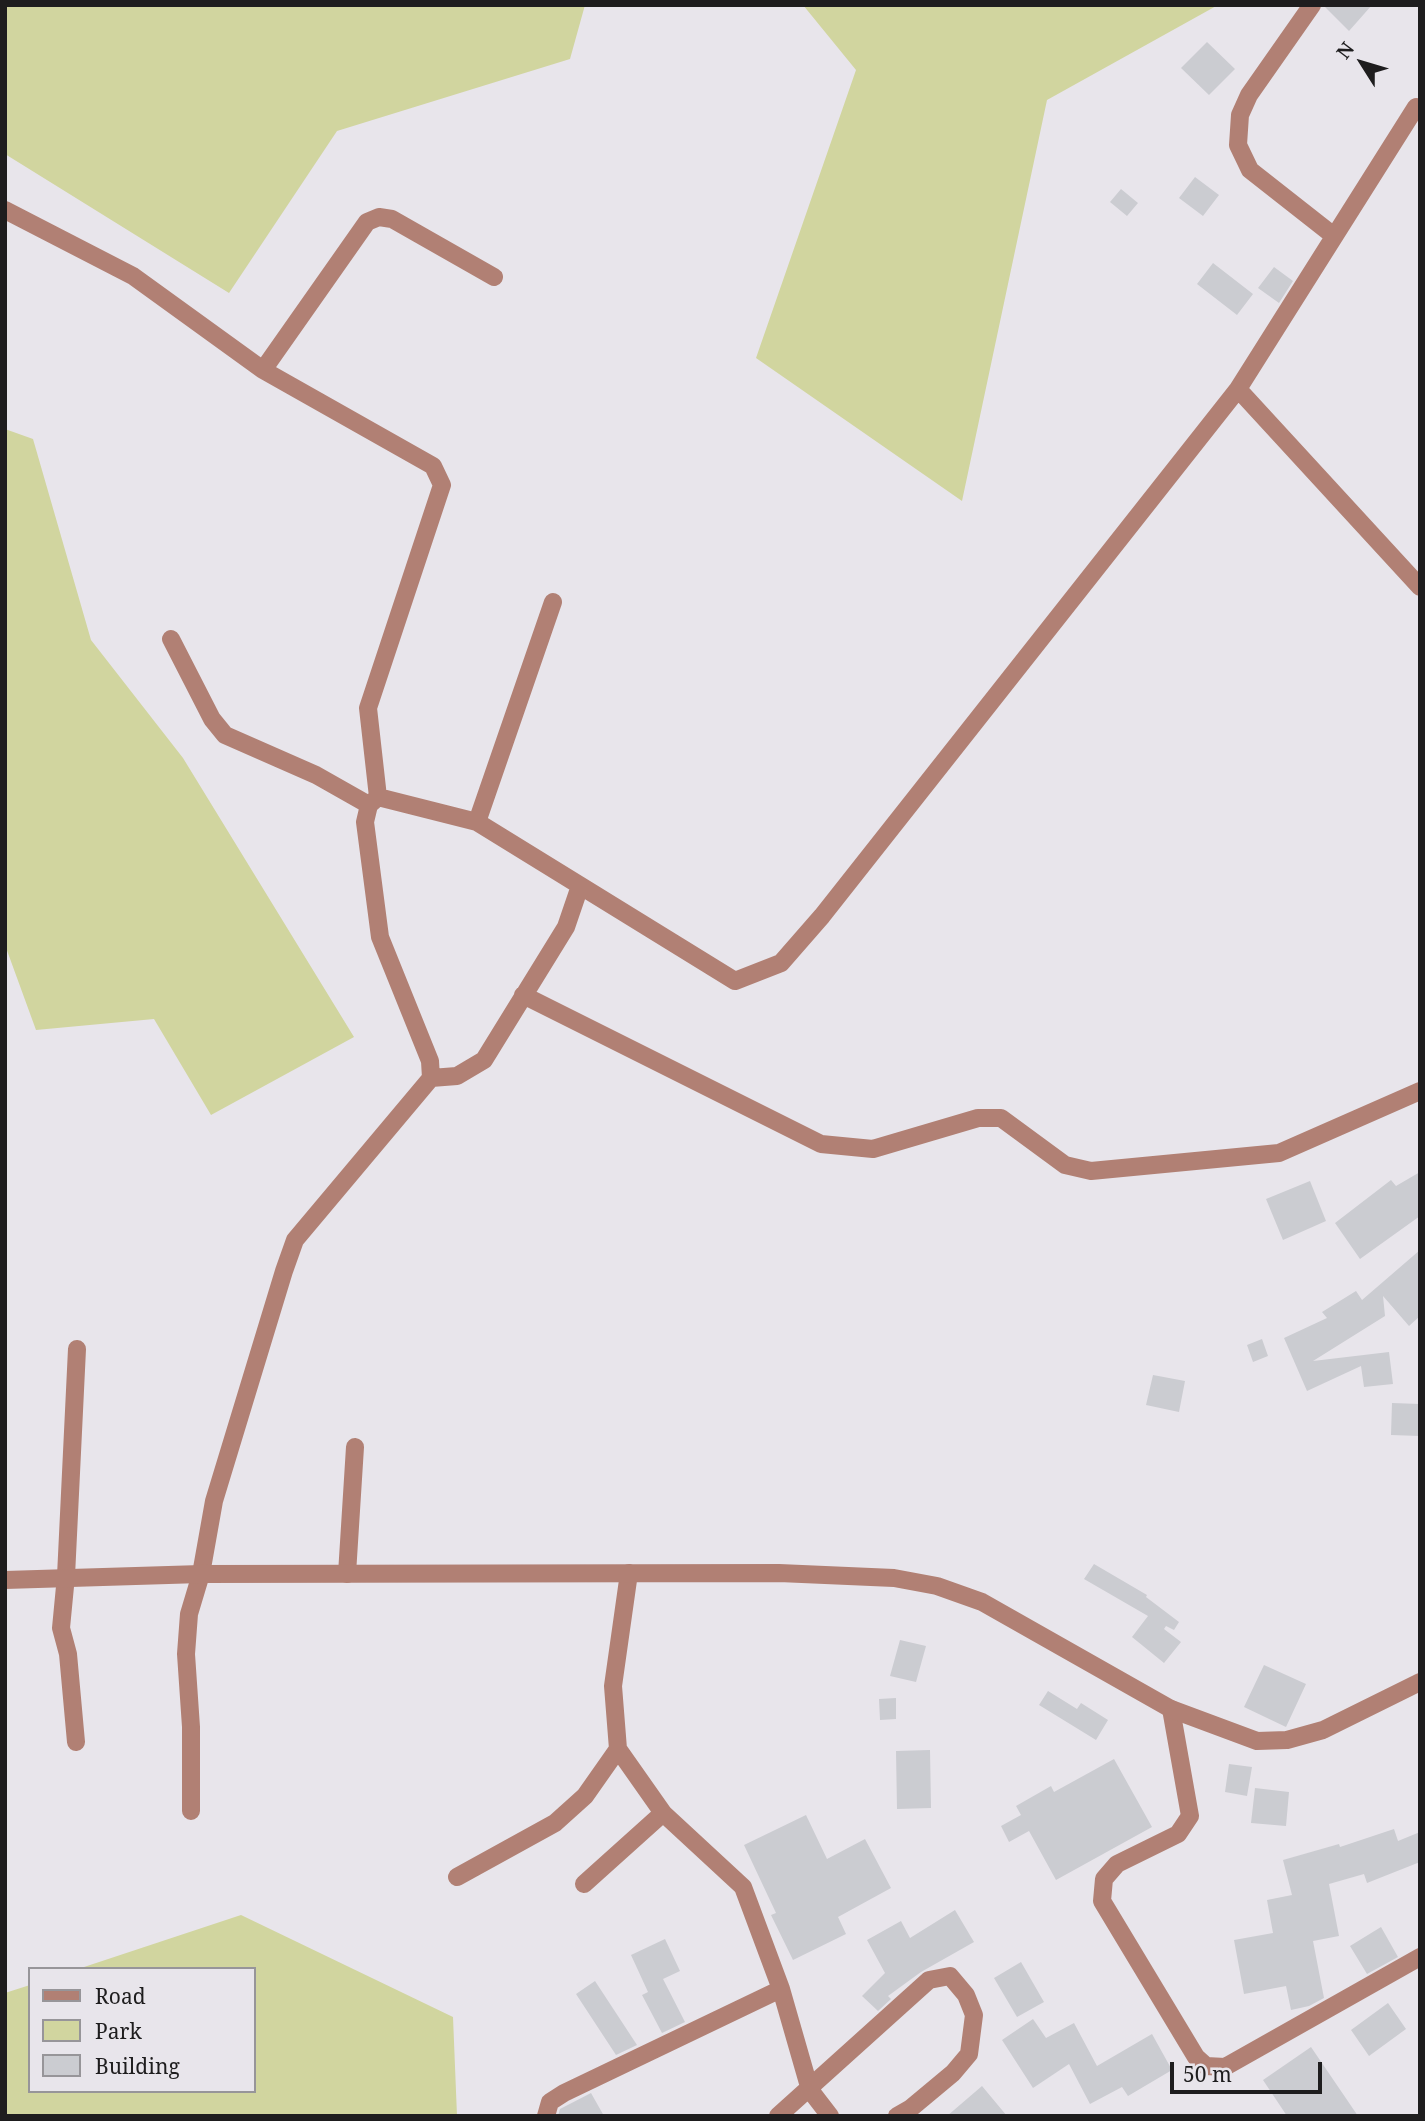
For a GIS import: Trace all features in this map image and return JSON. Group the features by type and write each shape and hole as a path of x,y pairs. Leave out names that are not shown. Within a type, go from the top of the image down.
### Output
{"street":[{"path":"1312,5 1249,94 1240,115 1238,145 1250,170 1334,236"},
{"path":"171,639 212,719 225,735 374,801 477,822 735,981 782,963 1238,389 1416,107"},
{"path":"5,210 133,276 263,370 433,466 442,485 368,708 374,801 365,822 380,937 430,1061 431,1078 295,1240 214,1501 201,1574 188,1614 186,1654 191,1727 191,1811"},
{"path":"263,370 367,222 379,217 391,219 494,277"},
{"path":"1238,389 1420,587"},
{"path":"477,822 553,603"},
{"path":"431,1078 457,1076 484,1060 566,927 580,886"},
{"path":"523,995 821,1144 873,1149 978,1118 1001,1118 1065,1165 1091,1171 1279,1153 1420,1091"},
{"path":"76,1742 68,1654 61,1628 77,1349"},
{"path":"347,1574 355,1447"},
{"path":"629,1573 613,1686 618,1749 663,1813 743,1888 781,1989 810,2090 830,2116"},
{"path":"5,1580 66,1576 201,1574 852,1574 937,1586 1003,1613 1171,1709 1257,1741 1287,1740 1323,1730 1420,1682"},
{"path":"1171,1709 1190,1816 1178,1834 1117,1864 1104,1880 1102,1901 1196,2057 1206,2066 1225,2067 1420,1957"},
{"path":"457,1877 555,1823 585,1796 618,1749"},
{"path":"584,1884 663,1813"},
{"path":"778,2116 929,1980 950,1976 966,1995 974,2015 969,2054 922,2099 897,2116"},
{"path":"546,2116 550,2102 564,2093 781,1989"}],"green space":[{"path":"5,5 585,5 570,59 337,131 229,293 5,154"},
{"path":"803,5 1218,5 1047,100 962,501 756,358 856,70"},
{"path":"5,429 33,439 91,640 183,758 354,1037 211,1115 154,1019 36,1030 5,945"},
{"path":"241,1915 453,2017 457,2116 5,2116 5,1993 28,1986 28,2093 256,2093 256,1967 84,1967"}],"building":[{"path":"1323,5 1372,5 1349,31"},
{"path":"1207,42 1235,69 1209,95 1181,68"},
{"path":"1195,177 1219,195 1203,216 1179,198"},
{"path":"1121,189 1138,203 1127,216 1110,202"},
{"path":"1213,263 1253,294 1237,315 1197,284"},
{"path":"1274,267 1293,281 1279,303 1258,288"},
{"path":"1420,1172 1420,1216 1360,1259 1335,1223 1391,1180 1396,1186"},
{"path":"1310,1181 1326,1221 1283,1240 1266,1199"},
{"path":"1420,1250 1420,1316 1409,1326 1383,1296 1385,1316 1313,1361 1389,1352 1393,1384 1364,1387 1361,1366 1307,1391 1284,1338 1327,1318 1322,1312 1356,1291 1362,1300"},
{"path":"1262,1339 1268,1356 1253,1362 1247,1345"},
{"path":"1153,1375 1185,1381 1179,1412 1146,1405"},
{"path":"1392,1403 1420,1404 1420,1436 1391,1435"},
{"path":"1094,1564 1147,1595 1146,1597 1179,1622 1174,1630 1166,1626 1164,1629 1181,1642 1164,1663 1132,1637 1148,1616 1084,1579"},
{"path":"900,1640 926,1646 916,1682 890,1676"},
{"path":"1264,1665 1306,1684 1286,1727 1244,1707"},
{"path":"1048,1691 1077,1709 1081,1703 1108,1720 1096,1740 1039,1705"},
{"path":"896,1698 896,1719 880,1720 879,1699"},
{"path":"930,1750 931,1808 897,1809 896,1751"},
{"path":"1114,1759 1152,1827 1056,1880 1029,1831 1009,1842 1001,1826 1021,1815 1016,1806 1051,1786 1054,1792"},
{"path":"1229,1764 1252,1767 1247,1796 1225,1792"},
{"path":"1255,1788 1289,1792 1286,1826 1251,1823"},
{"path":"806,1815 827,1859 865,1839 891,1888 838,1917 846,1934 793,1960 771,1915 776,1913 744,1845"},
{"path":"1394,1829 1398,1841 1420,1832 1420,1862 1367,1883 1364,1874 1329,1884 1339,1936 1313,1941 1324,1998 1309,2006 1291,2010 1286,1986 1244,1994 1234,1940 1273,1933 1267,1900 1292,1895 1283,1860 1339,1844 1340,1847"},
{"path":"955,1910 974,1942 921,1972 888,1996 891,1999 878,2011 862,1996 885,1973 867,1940 901,1921 910,1938"},
{"path":"1381,1927 1398,1957 1367,1974 1350,1946"},
{"path":"665,1939 680,1971 663,1979 685,2022 662,2033 642,1995 648,1992 631,1955"},
{"path":"1021,1962 1044,2002 1017,2017 994,1978"},
{"path":"595,1981 637,2045 616,2055 576,1994"},
{"path":"1388,2003 1406,2029 1369,2056 1351,2030"},
{"path":"1033,2019 1046,2038 1074,2023 1097,2066 1152,2034 1172,2070 1128,2096 1122,2087 1090,2104 1069,2064 1033,2088 1002,2040"},
{"path":"1311,2047 1358,2116 1287,2116 1263,2080"},
{"path":"982,2086 1007,2116 947,2116"},
{"path":"591,2093 604,2116 558,2116 560,2109"}]}
